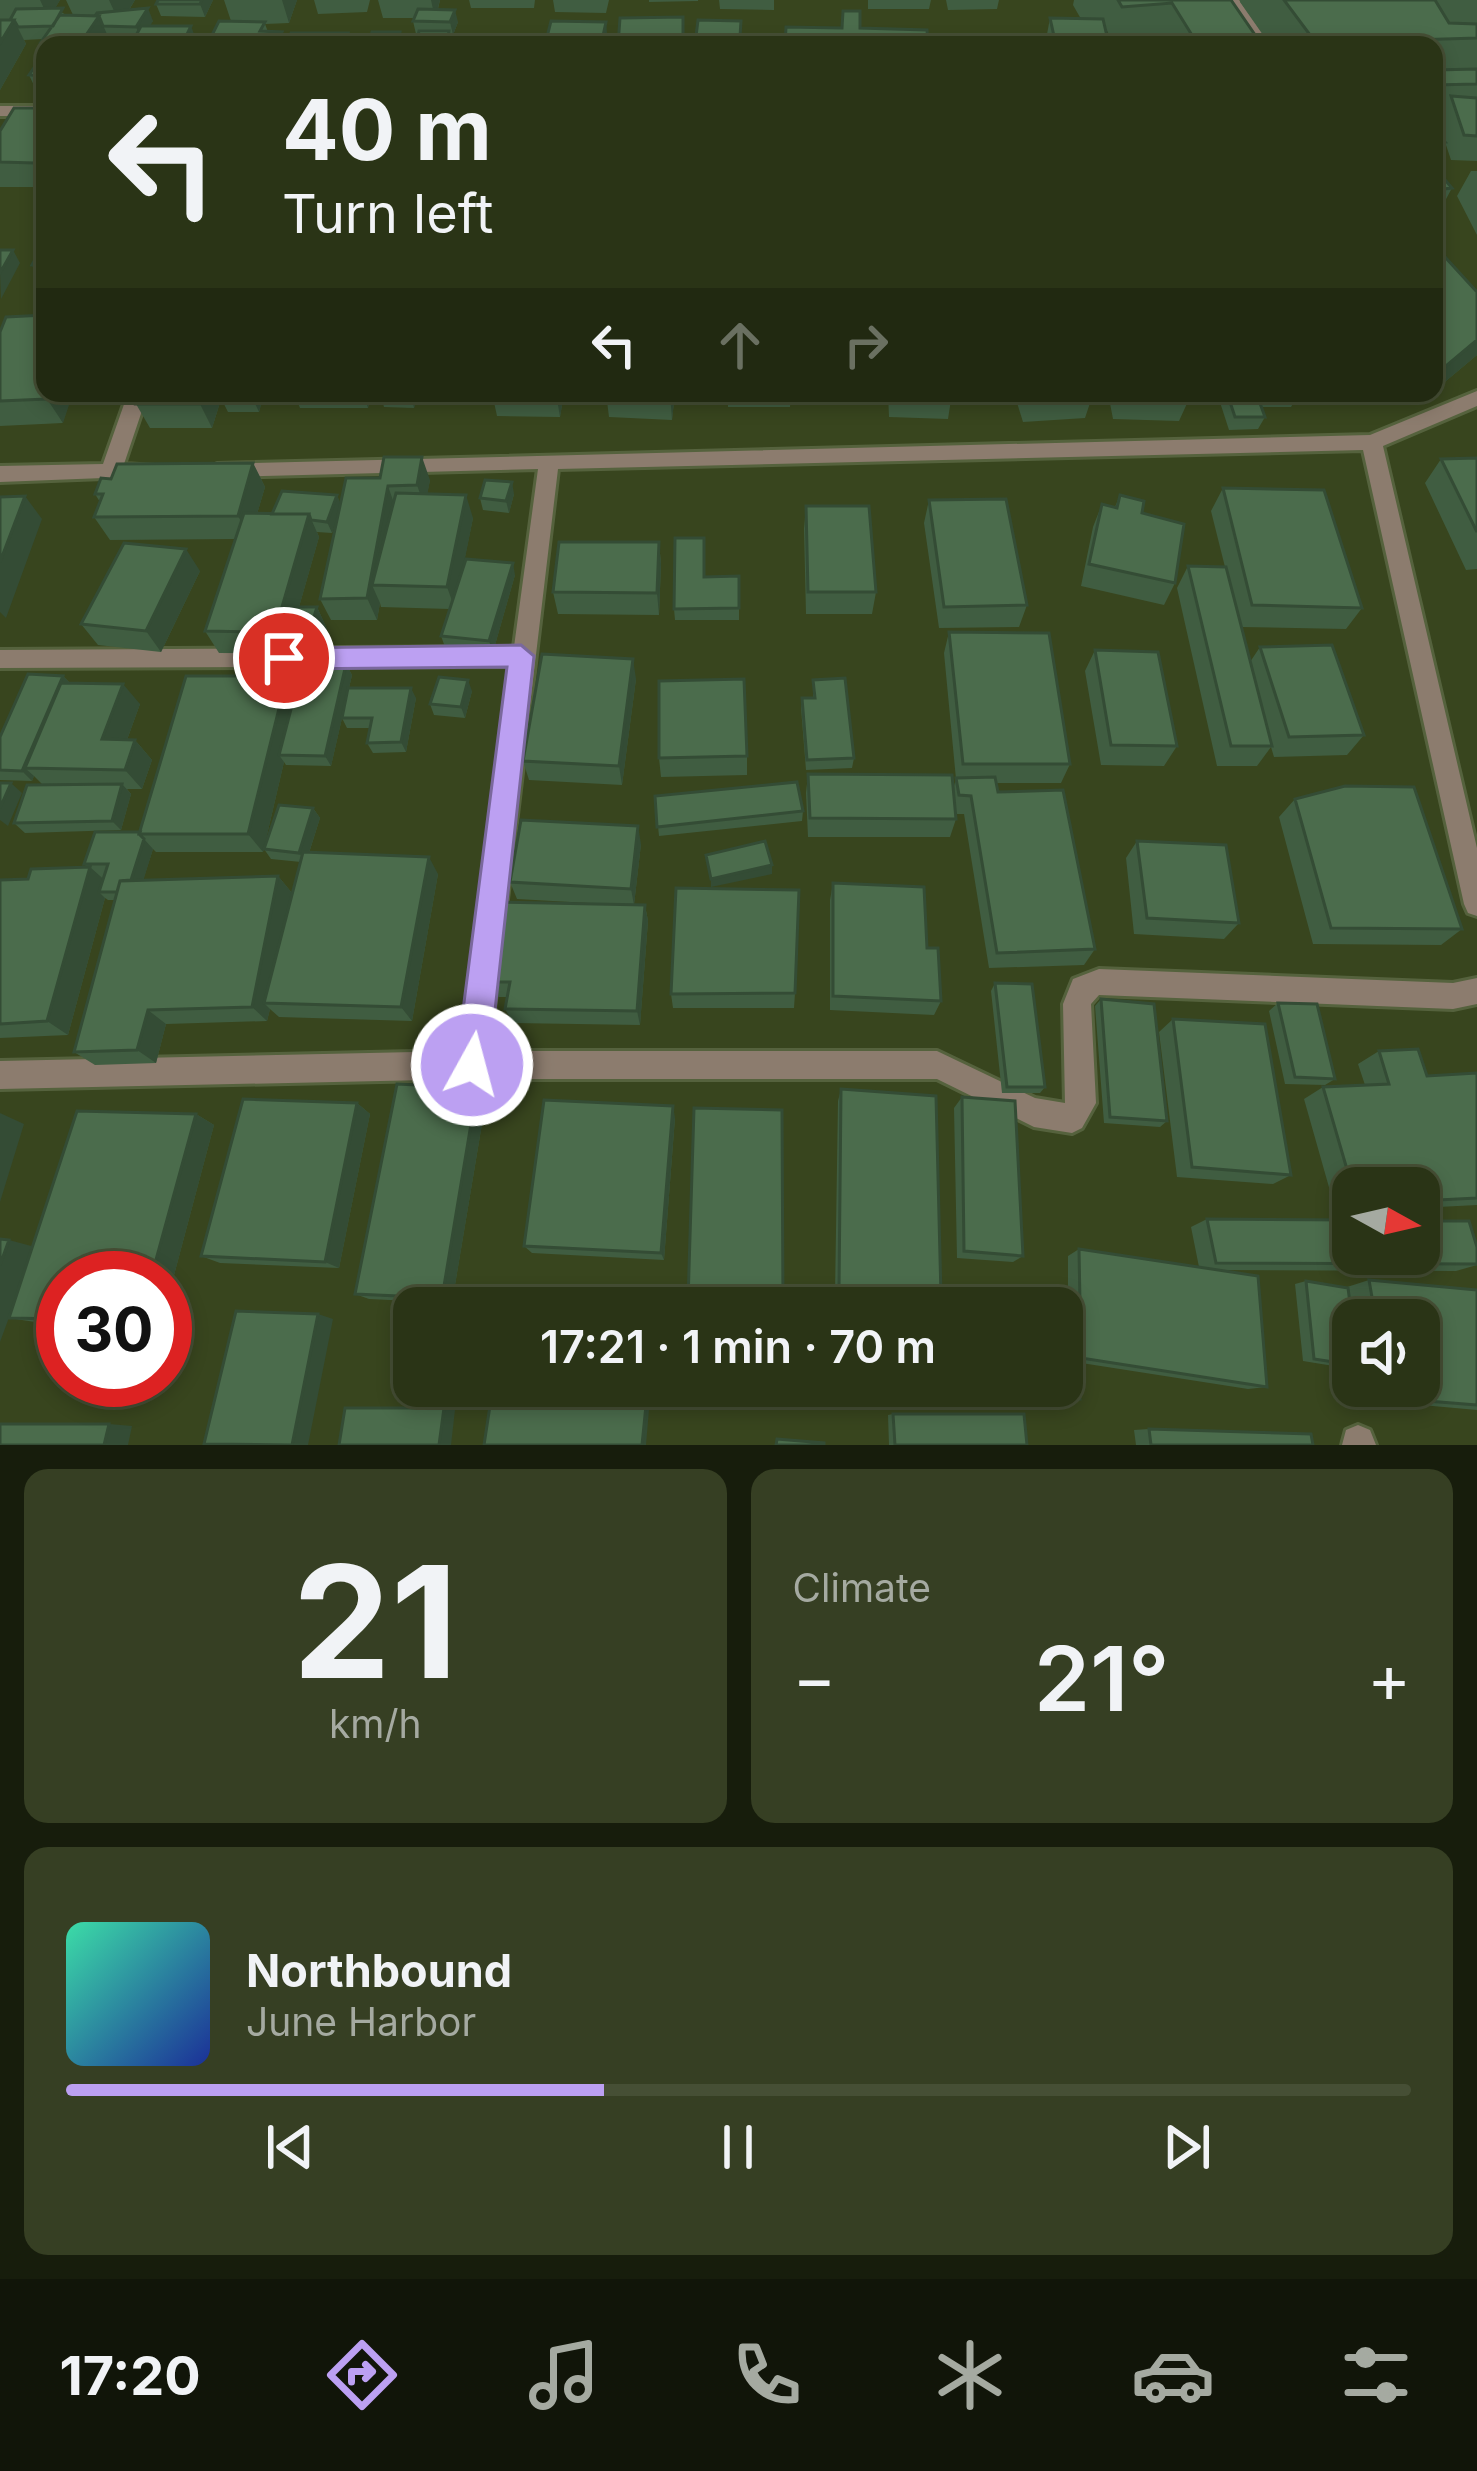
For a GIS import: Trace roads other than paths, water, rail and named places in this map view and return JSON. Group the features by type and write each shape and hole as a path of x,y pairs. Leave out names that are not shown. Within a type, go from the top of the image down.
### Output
{"street":[{"path":"1232,0 1257,36"},
{"path":"0,111 36,111"},
{"path":"203,470 1372,442 1477,398"},
{"path":"111,472 135,402"},
{"path":"1372,442 1477,904"},
{"path":"472,1065 549,461"},
{"path":"0,474 180,470"},
{"path":"0,658 521,656"},
{"path":"0,1076 472,1065 937,1065 960,1071 1006,1102 1049,1119 1072,1118 1082,1103 1077,1004 1083,988 1099,982 1453,996 1477,991"}]}
